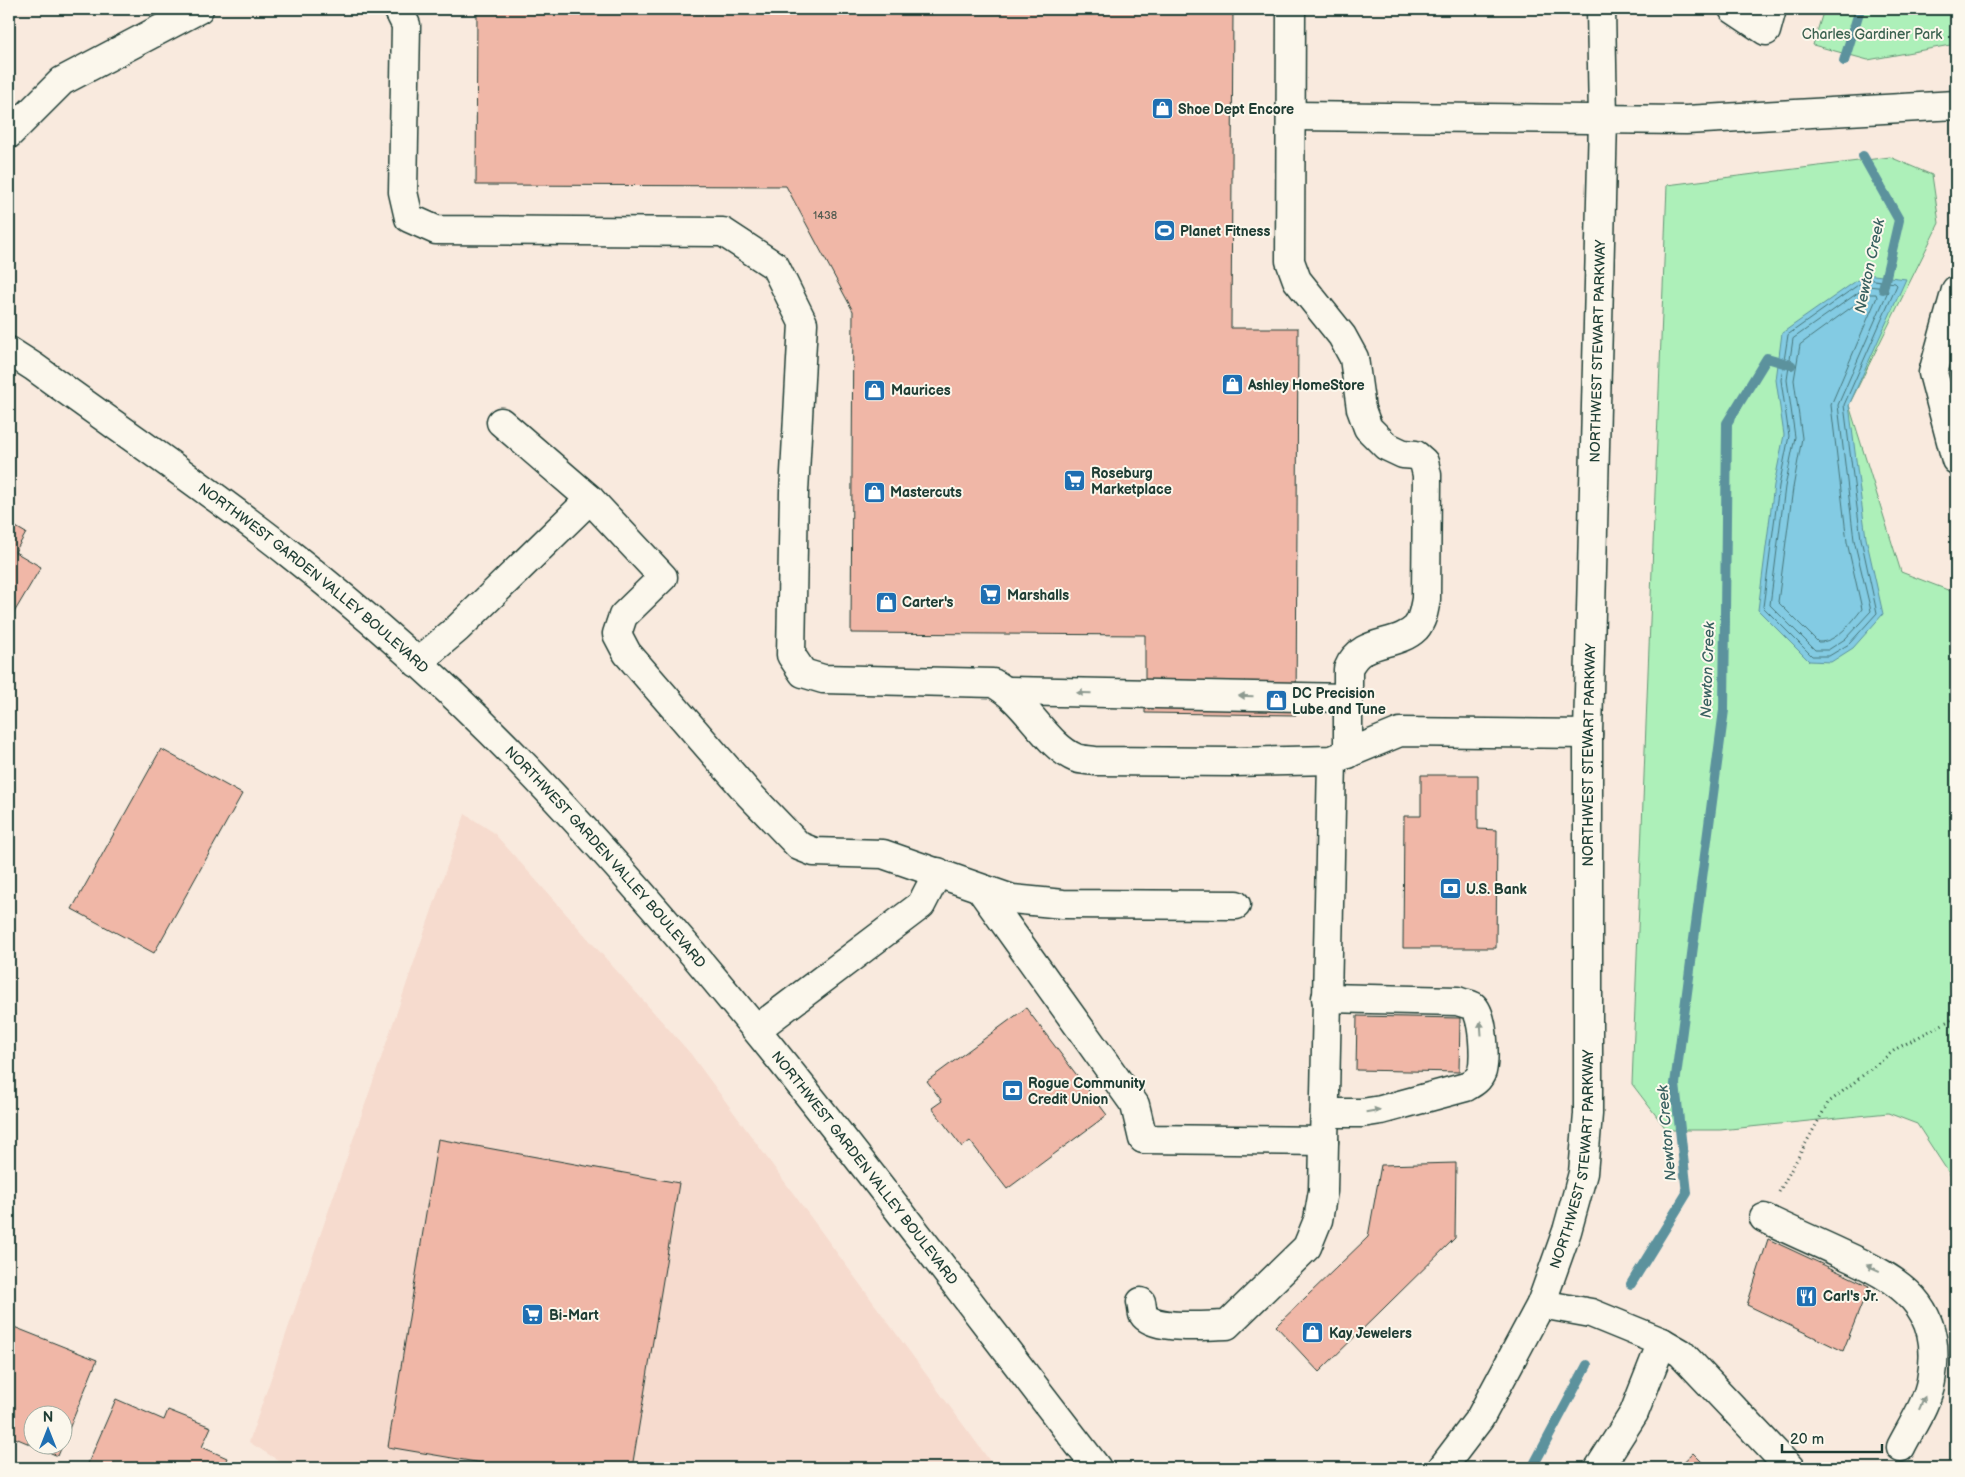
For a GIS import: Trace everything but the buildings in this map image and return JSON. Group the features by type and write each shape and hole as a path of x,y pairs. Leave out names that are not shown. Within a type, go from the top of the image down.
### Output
{"main road":[{"path":"9,134 62,81 198,9"},
{"path":"398,9 406,25 403,192 409,218 436,230 723,232 775,266 803,323 794,492 790,656 803,673 823,679 993,683 1008,691 1062,750 1077,759 1095,761 1234,762 1340,757 1400,732 1588,734"},
{"path":"1141,1302 1144,1314 1151,1321 1163,1325 1227,1325 1307,1247 1318,1220 1323,1190 1326,998 1340,757 1347,698 1348,669 1352,659 1374,645 1416,628 1423,616 1426,599 1428,476 1424,462 1416,455 1403,454 1386,446 1368,428 1362,409 1354,358 1342,336 1297,280 1290,261 1291,9"},
{"name":"NORTHWEST STEWART PARKWAY","path":"1442,1468 1480,1418 1541,1304 1567,1231 1583,1173 1588,1114 1588,734 1603,119 1601,9"},
{"path":"1733,9 1766,31 1772,9"},
{"path":"1292,116 1686,120 1956,105"},
{"path":"1956,290 1933,374 1956,460"},
{"name":"NORTHWEST GARDEN VALLEY BOULEVARD","path":"9,351 42,372 290,554 417,663 519,760 632,885 757,1030 1097,1468"},
{"path":"501,422 590,500 663,577 624,616 617,634 627,653 750,795 799,846 814,852 884,854 938,872 981,890 1012,899 1063,904 1236,905"},
{"path":"417,663 458,628 590,500"},
{"path":"1008,691 1347,698"},
{"path":"757,1030 921,905 938,872"},
{"path":"981,890 1135,1105 1144,1139 1324,1141"},
{"path":"1325,1112 1362,1113 1382,1110 1466,1088 1477,1080 1482,1071 1482,1026 1480,1014 1473,1006 1458,1001 1326,998"},
{"path":"1764,1218 1880,1271 1899,1284 1916,1301 1927,1321 1932,1342 1931,1382 1901,1447"},
{"path":"1541,1304 1591,1313 1662,1342 1681,1353 1790,1468"},
{"path":"1599,1468 1634,1413 1662,1342"}],"path":[{"path":"1764,1218 1828,1103 1896,1049 1956,1017"}],"shaded area":[{"path":"465,814 493,832 690,1053 995,1468 290,1468 249,1442"}],"green space":[{"name":"Charles Gardiner Park","path":"1824,9 1956,9 1956,44 1868,60 1813,45"},
{"path":"1890,157 1932,175 1939,223 1849,405 1901,572 1953,592 1956,591 1956,1184 1917,1124 1888,1113 1720,1130 1667,1130 1632,1084 1667,185"}],"water":[{"path":"1866,274 1906,279 1849,405 1866,538 1883,614 1853,648 1831,662 1809,661 1758,610 1774,485 1784,435 1776,380 1782,333"}],"waterway":[{"name":"Newton Creek","path":"1844,61 1860,9"},
{"name":"Newton Creek","path":"1863,156 1899,220 1883,289"},
{"name":"Newton Creek","path":"1631,1284 1687,1193 1675,1084 1724,710 1727,423 1767,358 1791,365"},
{"name":"Newton Creek","path":"1532,1468 1587,1365"}],"place":[{"name":"Shoe Dept Encore","path":"1162,109"},
{"name":"Planet Fitness","path":"1164,231"},
{"name":"Ashley HomeStore","path":"1232,385"},
{"name":"Maurices","path":"875,390"},
{"name":"Roseburg Marketplace","path":"1075,481"},
{"name":"Mastercuts","path":"874,492"},
{"name":"Marshalls","path":"991,595"},
{"name":"Carter's","path":"886,602"},
{"name":"DC Precision Lube and Tune","path":"1276,701"},
{"name":"U.S. Bank","path":"1450,889"},
{"name":"Rogue Community Credit Union","path":"1012,1091"},
{"name":"Carl's Jr.","path":"1807,1296"},
{"name":"Bi-Mart","path":"533,1315"},
{"name":"Kay Jewelers","path":"1313,1333"}]}
